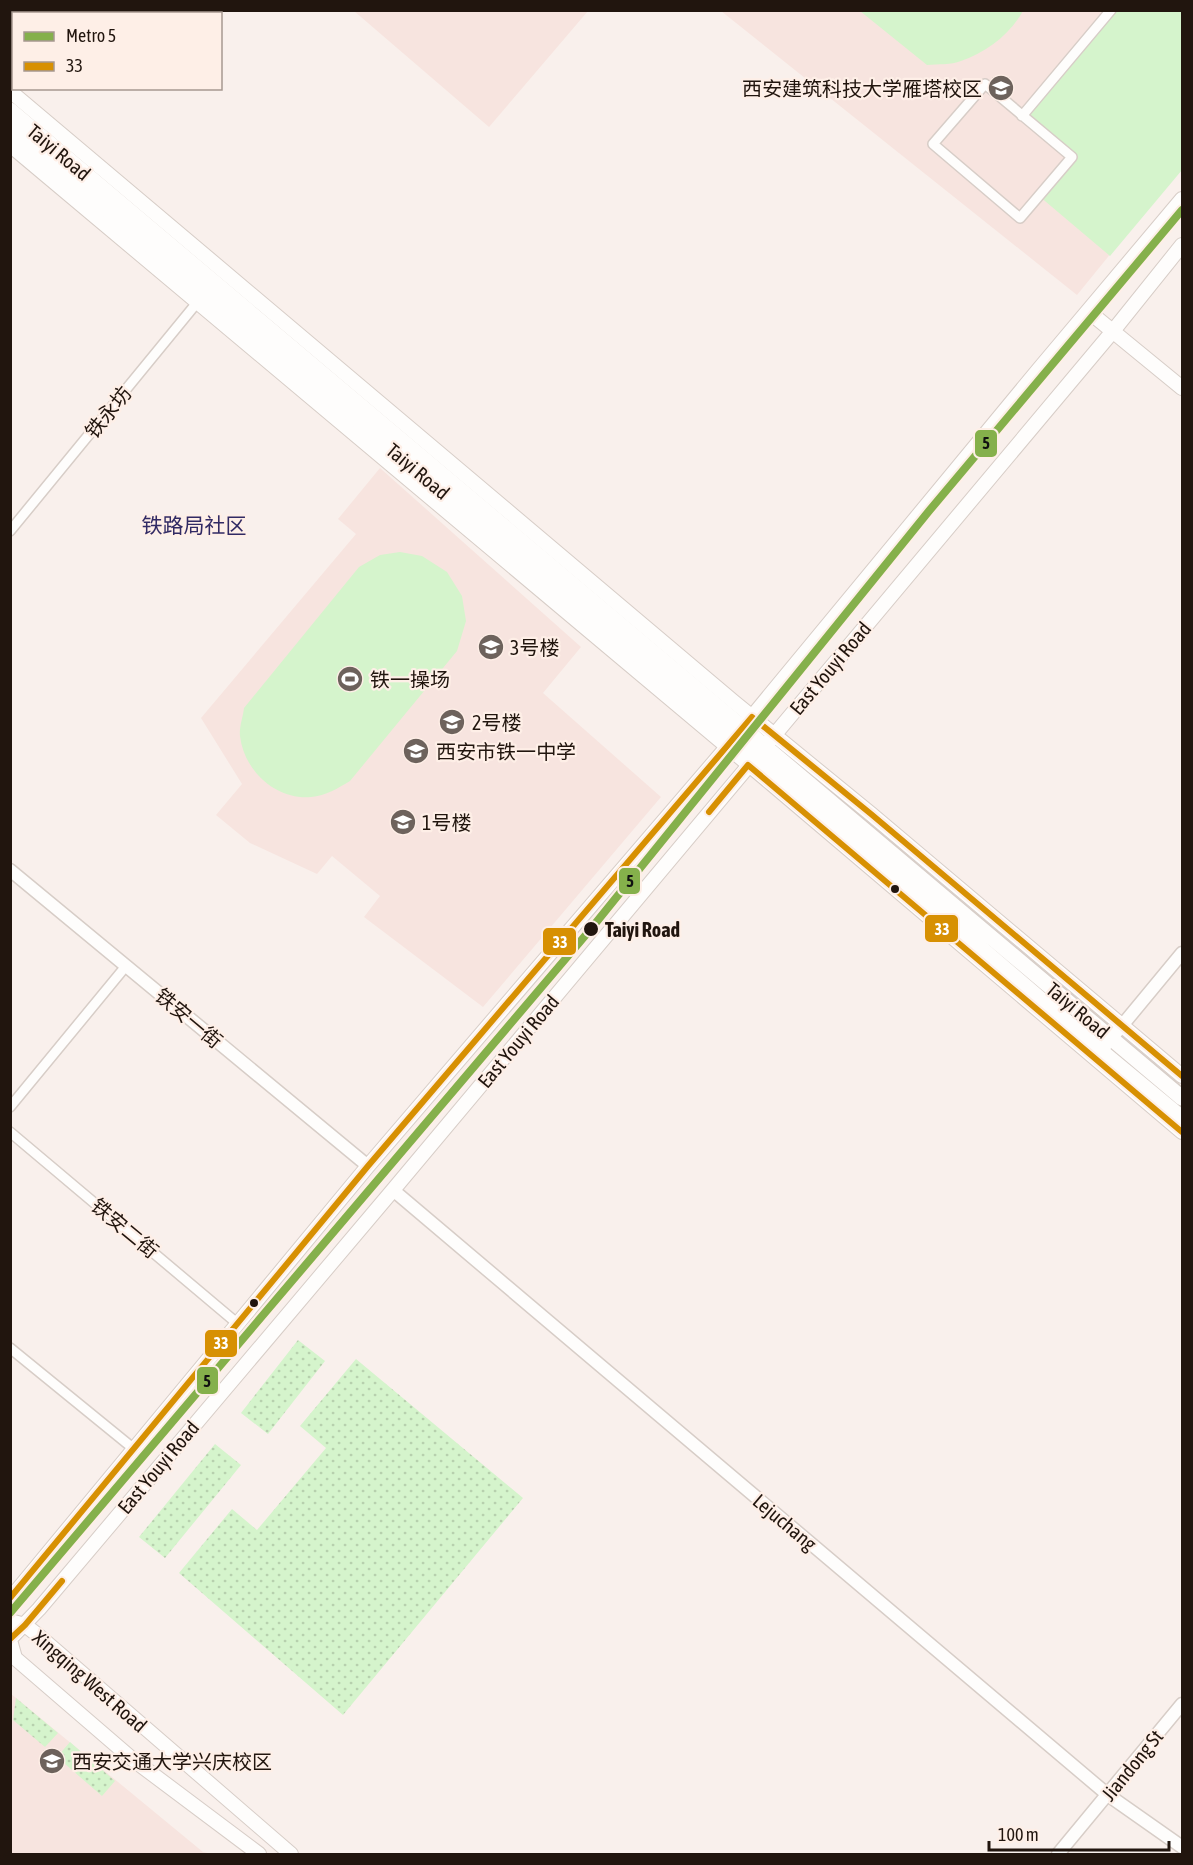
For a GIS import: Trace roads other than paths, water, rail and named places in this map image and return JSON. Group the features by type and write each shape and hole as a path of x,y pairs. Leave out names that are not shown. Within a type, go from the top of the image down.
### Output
{"main road":[{"path":"10,91 739,733 1122,1025 1182,1076"},
{"name":"Taiyi Road","path":"10,111 739,733"},
{"name":"Taiyi Road","path":"10,128 201,297 761,750 1182,1098"},
{"path":"10,145 201,297"},
{"name":"East Youyi Road","path":"10,1599 368,1166 739,733 1182,199"},
{"name":"East Youyi Road","path":"10,1640 393,1190 1113,332 1182,245"},
{"path":"1088,311 1182,388"},
{"path":"761,750 1182,1132"},
{"name":"Taiyi Road","path":"761,750 1101,1051 1182,1118"},
{"path":"10,1621 25,1625"},
{"name":"Xingqing West Road","path":"25,1625 291,1854"},
{"name":"Xingqing West Road","path":"10,1640 15,1658 77,1712 131,1758 259,1854"}],"street":[{"path":"1022,116 1111,10"},
{"path":"985,84 1022,116 1072,157 1020,218 933,144 985,84"},
{"name":"铁永坊","path":"10,531 201,297"},
{"name":"铁安一街","path":"10,870 368,1166"},
{"path":"1101,1051 1182,953"},
{"path":"10,1107 126,966"},
{"name":"铁安二街","path":"10,1132 238,1324"},
{"name":"Lejuchang","path":"393,1190 1108,1795 1182,1847"},
{"path":"10,1347 134,1449"},
{"name":"Jiandong St","path":"1058,1854 1182,1704"}],"metro line":[{"name":"5","path":"10,1613 590,930 929,511 1182,210"}],"place":[{"name":"西安建筑科技大学雁塔校区","path":"1001,88"},
{"name":"3号楼","path":"491,647"},
{"name":"铁一操场","path":"350,679"},
{"name":"2号楼","path":"452,722"},
{"name":"西安市铁一中学","path":"416,751"},
{"name":"1号楼","path":"403,822"},
{"name":"Taiyi Road","path":"591,929"},
{"name":"西安交通大学兴庆校区","path":"52,1761"}],"district":[{"name":"铁路局社区","path":"194,525"}]}
